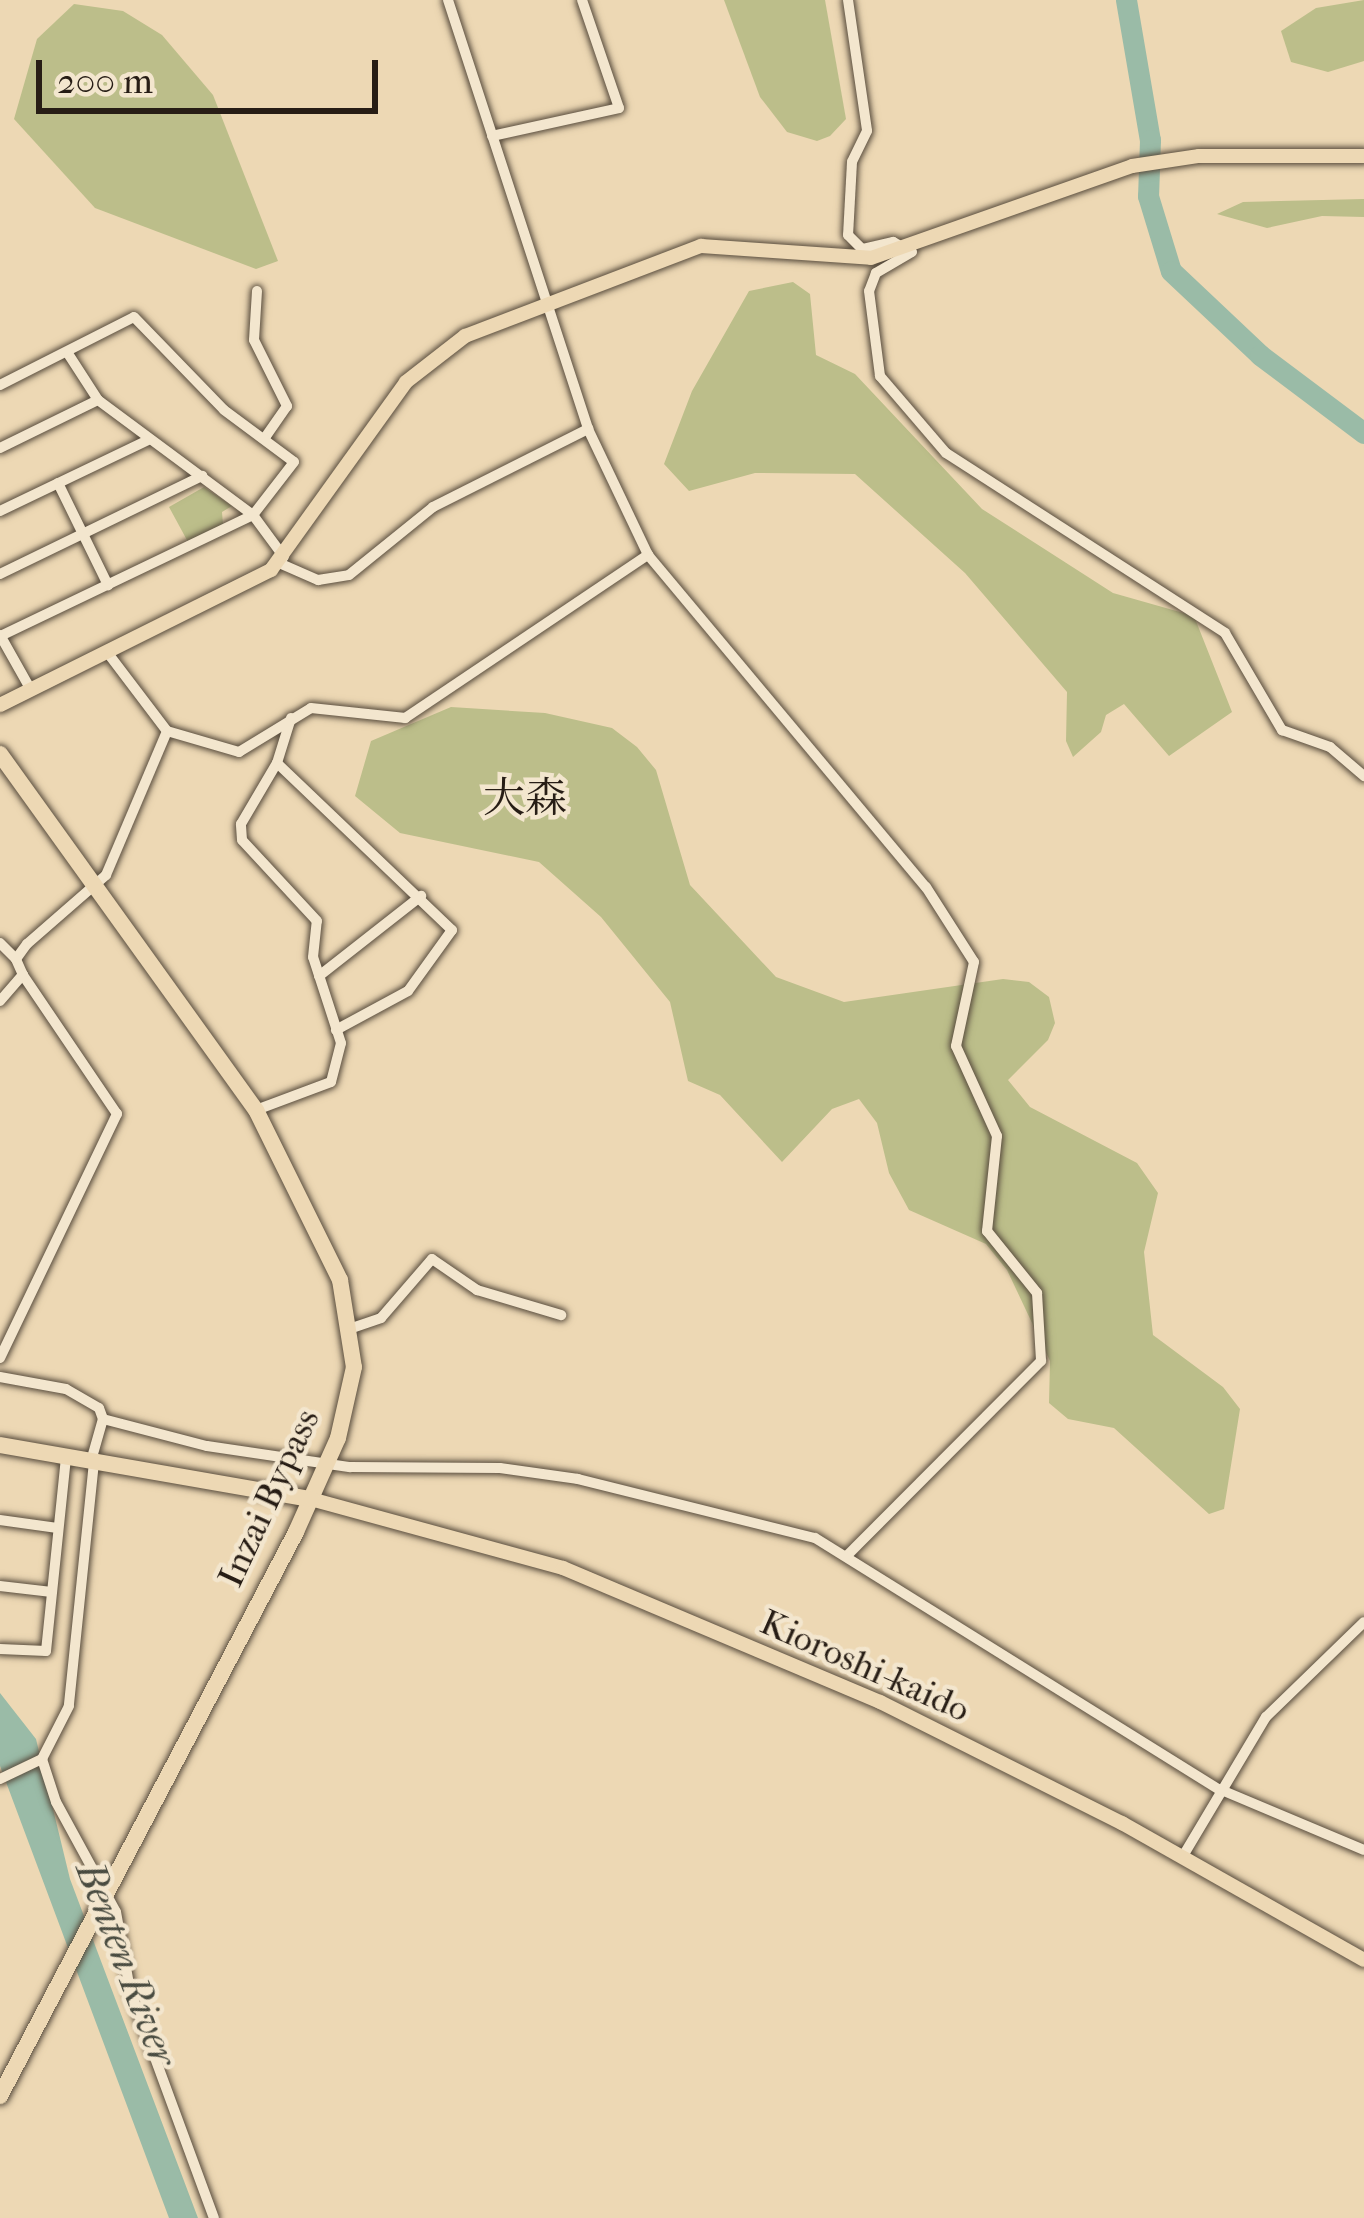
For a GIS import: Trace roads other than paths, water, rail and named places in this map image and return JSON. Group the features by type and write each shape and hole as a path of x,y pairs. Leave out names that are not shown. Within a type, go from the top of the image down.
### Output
{"highway":[{"name":"Inzai Bypass","path":"0,754 256,1110 328,1254 352,1328 352,1389 328,1463 0,2096"},
{"path":"0,1445 311,1499"}],"main road":[{"path":"0,705 281,560 415,372 454,341 547,303 701,246 856,259 899,249 1132,166 1167,160 1364,157"},
{"name":"Kioroshi-kaido","path":"311,1499 563,1568 901,1712 1183,1856 1364,1960"}],"street":[{"path":"448,0 588,429 648,555 914,871 966,938 974,962 956,1046 998,1136 987,1231 1036,1293 1041,1361 848,1556"},
{"path":"492,136 619,108 582,0"},
{"path":"848,0 867,131 852,162 848,235 862,249 892,242 912,252 876,273 868,325 880,376 946,453 1044,522 1091,542 1225,633 1282,730 1330,747 1364,776"},
{"path":"257,291 254,340 286,406 264,439"},
{"path":"0,384 134,317 224,410 294,462 253,514 0,635 31,690"},
{"path":"67,352 98,400 253,514 281,560 318,580 349,575 433,507 588,429"},
{"path":"0,448 98,400"},
{"path":"0,512 150,439"},
{"path":"0,574 202,476"},
{"path":"58,483 108,586"},
{"path":"107,652 167,731 238,752 311,708 405,718 648,555"},
{"path":"256,1110 331,1082 341,1043 319,976 314,914 242,840 241,824 277,763 291,718"},
{"path":"16,959 98,886 167,731"},
{"path":"277,763 452,930 408,991 336,1030"},
{"path":"319,976 421,896"},
{"path":"0,944 16,959 117,1114 0,1358"},
{"path":"0,1000 23,974"},
{"path":"352,1328 381,1318 432,1259 477,1290 561,1315"},
{"path":"0,1377 66,1389 100,1408 103,1419 93,1461 69,1706 43,1759 0,1778"},
{"path":"103,1419 328,1463 578,1479 815,1538 1038,1683 1220,1789 1364,1850"},
{"path":"0,1649 46,1652 66,1457"},
{"path":"0,1520 57,1528"},
{"path":"0,1586 52,1592"},
{"path":"1183,1856 1220,1789 1281,1699 1364,1622"},
{"path":"43,1759 56,1802 102,1903 214,2218"}],"waterway":[{"path":"1126,0 1150,140 1148,196 1171,271 1260,355 1364,433"}],"district":[{"name":"大森","path":"525,799"}],"water label":[{"name":"Benten River","path":"126,1964"}]}
